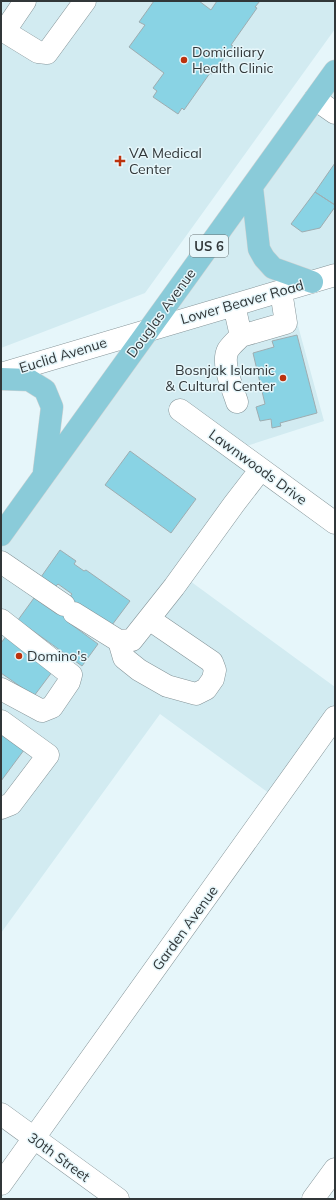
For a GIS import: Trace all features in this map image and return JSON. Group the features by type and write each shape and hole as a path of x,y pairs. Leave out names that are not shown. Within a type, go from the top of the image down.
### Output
{"main road":[{"name":"Douglas Avenue","path":"1,535 335,71"},
{"path":"252,187 259,249 264,258 273,268 312,282"},
{"path":"1,379 29,380 45,390 52,407 44,475"}],"street":[{"path":"25,1 8,26 7,33 38,52 47,54 85,1"},
{"path":"315,99 335,113"},
{"name":"Lower Beaver Road","path":"149,330 335,275"},
{"path":"237,402 226,368 228,350 241,336 286,323 281,291"},
{"path":"234,305 241,336"},
{"name":"Euclid Avenue","path":"1,374 149,330"},
{"name":"Lawnwoods Drive","path":"180,410 335,523"},
{"path":"1,562 69,609 119,641 132,640 174,588 261,469"},
{"path":"119,641 124,658 140,670 167,686 196,694 206,689 215,670 212,662 149,619"},
{"path":"1,689 42,711 52,707 69,682 71,675 2,622"},
{"name":"Garden Avenue","path":"1,1184 335,717"},
{"path":"1,721 48,755 11,804 1,808"},
{"name":"30th Street","path":"1,1114 118,1199"},
{"path":"313,1199 335,1169"}],"shaded area":[{"name":"VA Medical Center","path":"1,1 335,1 335,29 145,293 1,348"},
{"path":"335,71 335,275 288,289 324,421 234,450 267,474 190,581 335,687 335,717 277,799 160,714 1,933 1,535"}],"building":[{"name":"Domiciliary Health Clinic","path":"154,1 199,1 211,10 217,1 260,1 255,7 257,8 231,45 233,46 212,74 210,73 184,110 182,108 178,114 153,97 157,91 153,88 164,73 129,47 145,25 139,22"},
{"path":"335,163 335,205 315,192"},
{"path":"315,192 335,205 335,207 320,228 302,232 291,224"},
{"name":"Bosnjak Islamic & Cultural Center","path":"297,335 317,413 280,423 281,426 272,428 271,419 260,421 256,407 265,404 253,353 274,347 272,341"},
{"path":"130,451 196,499 171,533 105,485"},
{"path":"60,550 76,561 74,564 84,571 86,570 130,601 109,629 68,622 98,644 82,666 18,620 34,598 57,614 72,594 58,584 55,587 41,577"},
{"name":"Domino's","path":"7,635 55,668 34,696 1,673 1,643"},
{"path":"1,734 24,750 1,781"}],"place":[{"name":"Domiciliary Health Clinic","path":"184,60"},
{"name":"VA Medical Center","path":"120,161"},
{"name":"Bosnjak Islamic & Cultural Center","path":"283,378"},
{"name":"Domino's","path":"19,656"}]}
